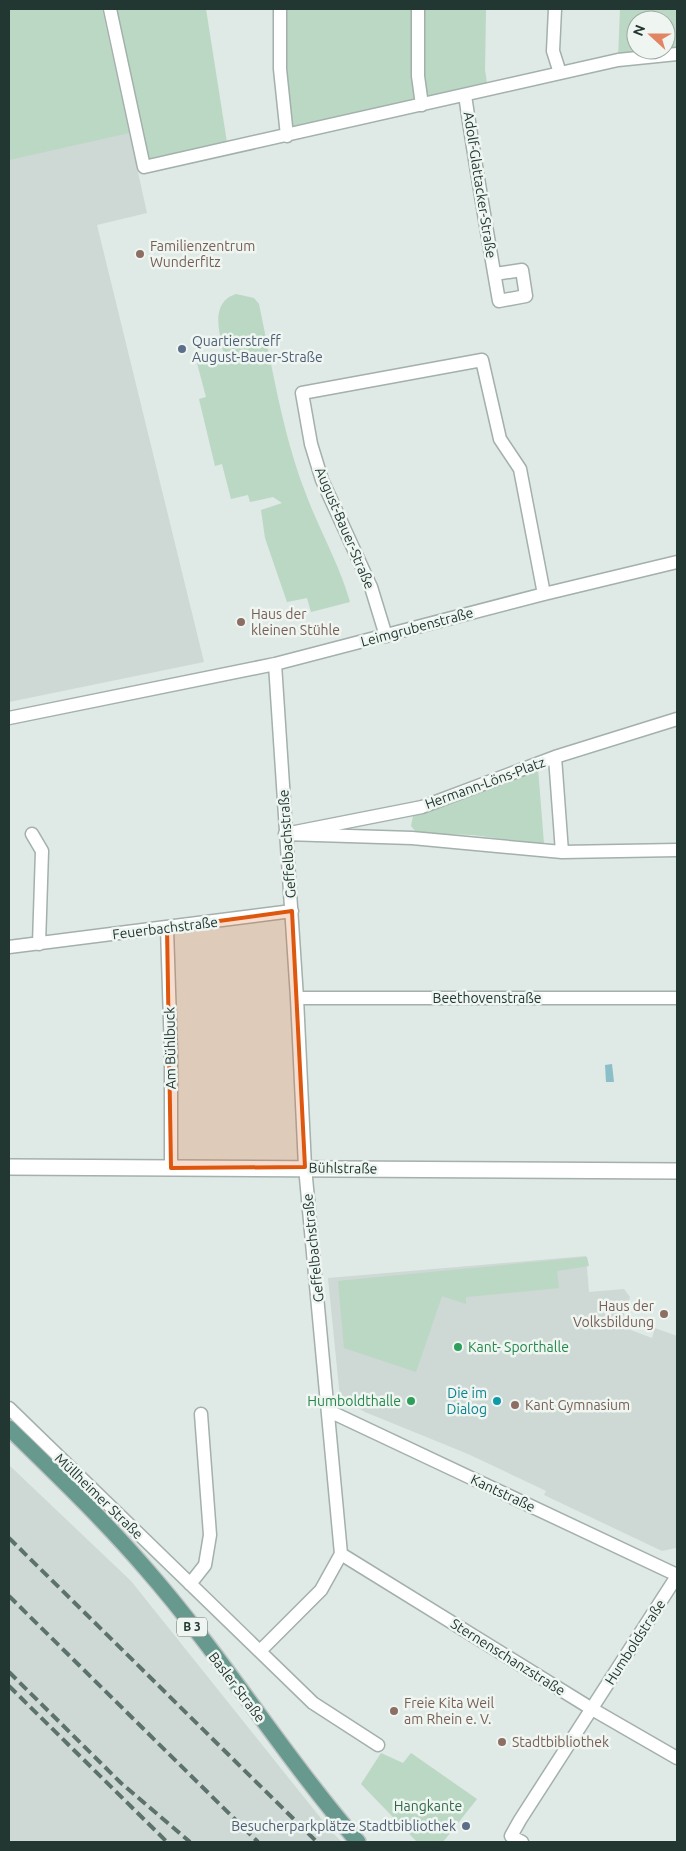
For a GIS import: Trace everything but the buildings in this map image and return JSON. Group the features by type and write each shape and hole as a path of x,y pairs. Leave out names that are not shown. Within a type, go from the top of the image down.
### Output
{"main road":[{"name":"Basler Straße","path":"9,1428 89,1506 147,1569 322,1800 358,1842"}],"street":[{"path":"110,9 144,167 560,73 627,59 677,54"},
{"path":"280,9 280,70 287,136"},
{"path":"418,9 418,76 422,105"},
{"path":"555,9 553,51 560,73"},
{"name":"Adolf-Glattacker-Straße","path":"465,95 494,274"},
{"name":"August-Bauer-Straße","path":"386,636 371,587 322,480 311,444 302,393 482,360 500,439 520,469 544,594"},
{"name":"Leimgrubenstraße","path":"9,718 275,664 544,594 677,562"},
{"name":"Geffelbachstraße","path":"275,664 285,834 292,911 305,1167 341,1554"},
{"path":"555,757 677,719"},
{"name":"Hermann-Löns-Platz","path":"285,834 422,807 555,757 562,852"},
{"path":"32,834 42,851 39,944"},
{"path":"285,834 412,838 562,852 677,850"},
{"name":"Feuerbachstraße","path":"9,947 292,911"},
{"name":"Am Bühlbuck","path":"167,928 171,1052 170,1168"},
{"name":"Beethovenstraße","path":"297,998 677,998"},
{"name":"Bühlstraße","path":"9,1167 305,1167 677,1171"},
{"name":"Müllheimer Straße","path":"9,1408 313,1703 378,1745"},
{"name":"Kantstraße","path":"329,1411 677,1575"},
{"path":"190,1584 205,1565 210,1535 202,1414"},
{"path":"260,1651 321,1590 341,1554"},
{"name":"Sternenschanzstraße","path":"341,1554 592,1709 677,1758"},
{"name":"Humboldstraße","path":"517,1839 523,1814 677,1575"}],"highlighted area":[{"path":"292,911 305,1167 171,1168 167,928"}],"shaded area":[{"path":"9,9 102,9 147,213 97,225 204,662 9,702"},
{"name":"Kant Gymnasium","path":"586,1256 589,1292 624,1289 630,1297 620,1326 652,1338 655,1328 677,1336 676,1548 662,1551 544,1495 546,1491 540,1488 468,1454 365,1412 340,1398 328,1278"},
{"path":"9,1465 131,1581 331,1831 342,1842 9,1842"}],"green space":[{"path":"9,9 102,9 129,133 9,160"},
{"path":"110,9 206,9 228,149 144,167"},
{"path":"280,9 486,9 485,70 488,90 287,136"},
{"path":"620,9 677,9 676,54 676,10 626,10 626,59 618,60"},
{"path":"236,294 254,298 259,304 278,398 296,467 350,602 311,612 307,598 287,602 265,538 261,510 282,503 273,497 250,502 248,495 231,499 222,464 215,466 199,399 206,397 197,363 224,357 218,321 219,312 227,298"},
{"path":"538,768 544,844 472,835 417,833 411,826 413,816 507,782"},
{"path":"587,1257 589,1266 557,1271 559,1288 466,1297 466,1304 442,1296 416,1372 344,1348 338,1281"},
{"name":"Hangkante","path":"381,1753 403,1763 411,1753 477,1799 443,1842 417,1842 361,1784"}],"water":[{"path":"612,1064 614,1082 606,1082 605,1065"}],"railway":[{"path":"9,1538 317,1842"},
{"path":"9,1596 258,1842"},
{"path":"9,1672 121,1783 190,1842"},
{"path":"9,1686 167,1842"}],"place":[{"name":"Familienzentrum Wunderfitz","path":"140,254"},
{"name":"Quartierstreff August-Bauer-Straße","path":"182,349"},
{"name":"Haus der kleinen Stühle","path":"241,622"},
{"name":"Haus der Volksbildung","path":"664,1314"},
{"name":"Kant- Sporthalle","path":"458,1347"},
{"name":"Humboldthalle","path":"411,1401"},
{"name":"Die im Dialog","path":"497,1401"},
{"name":"Kant Gymnasium","path":"515,1405"},
{"name":"Freie Kita Weil am Rhein e. V.","path":"394,1711"},
{"name":"Stadtbibliothek","path":"502,1742"},
{"name":"Besucherparkplätze Stadtbibliothek","path":"466,1826"}]}
